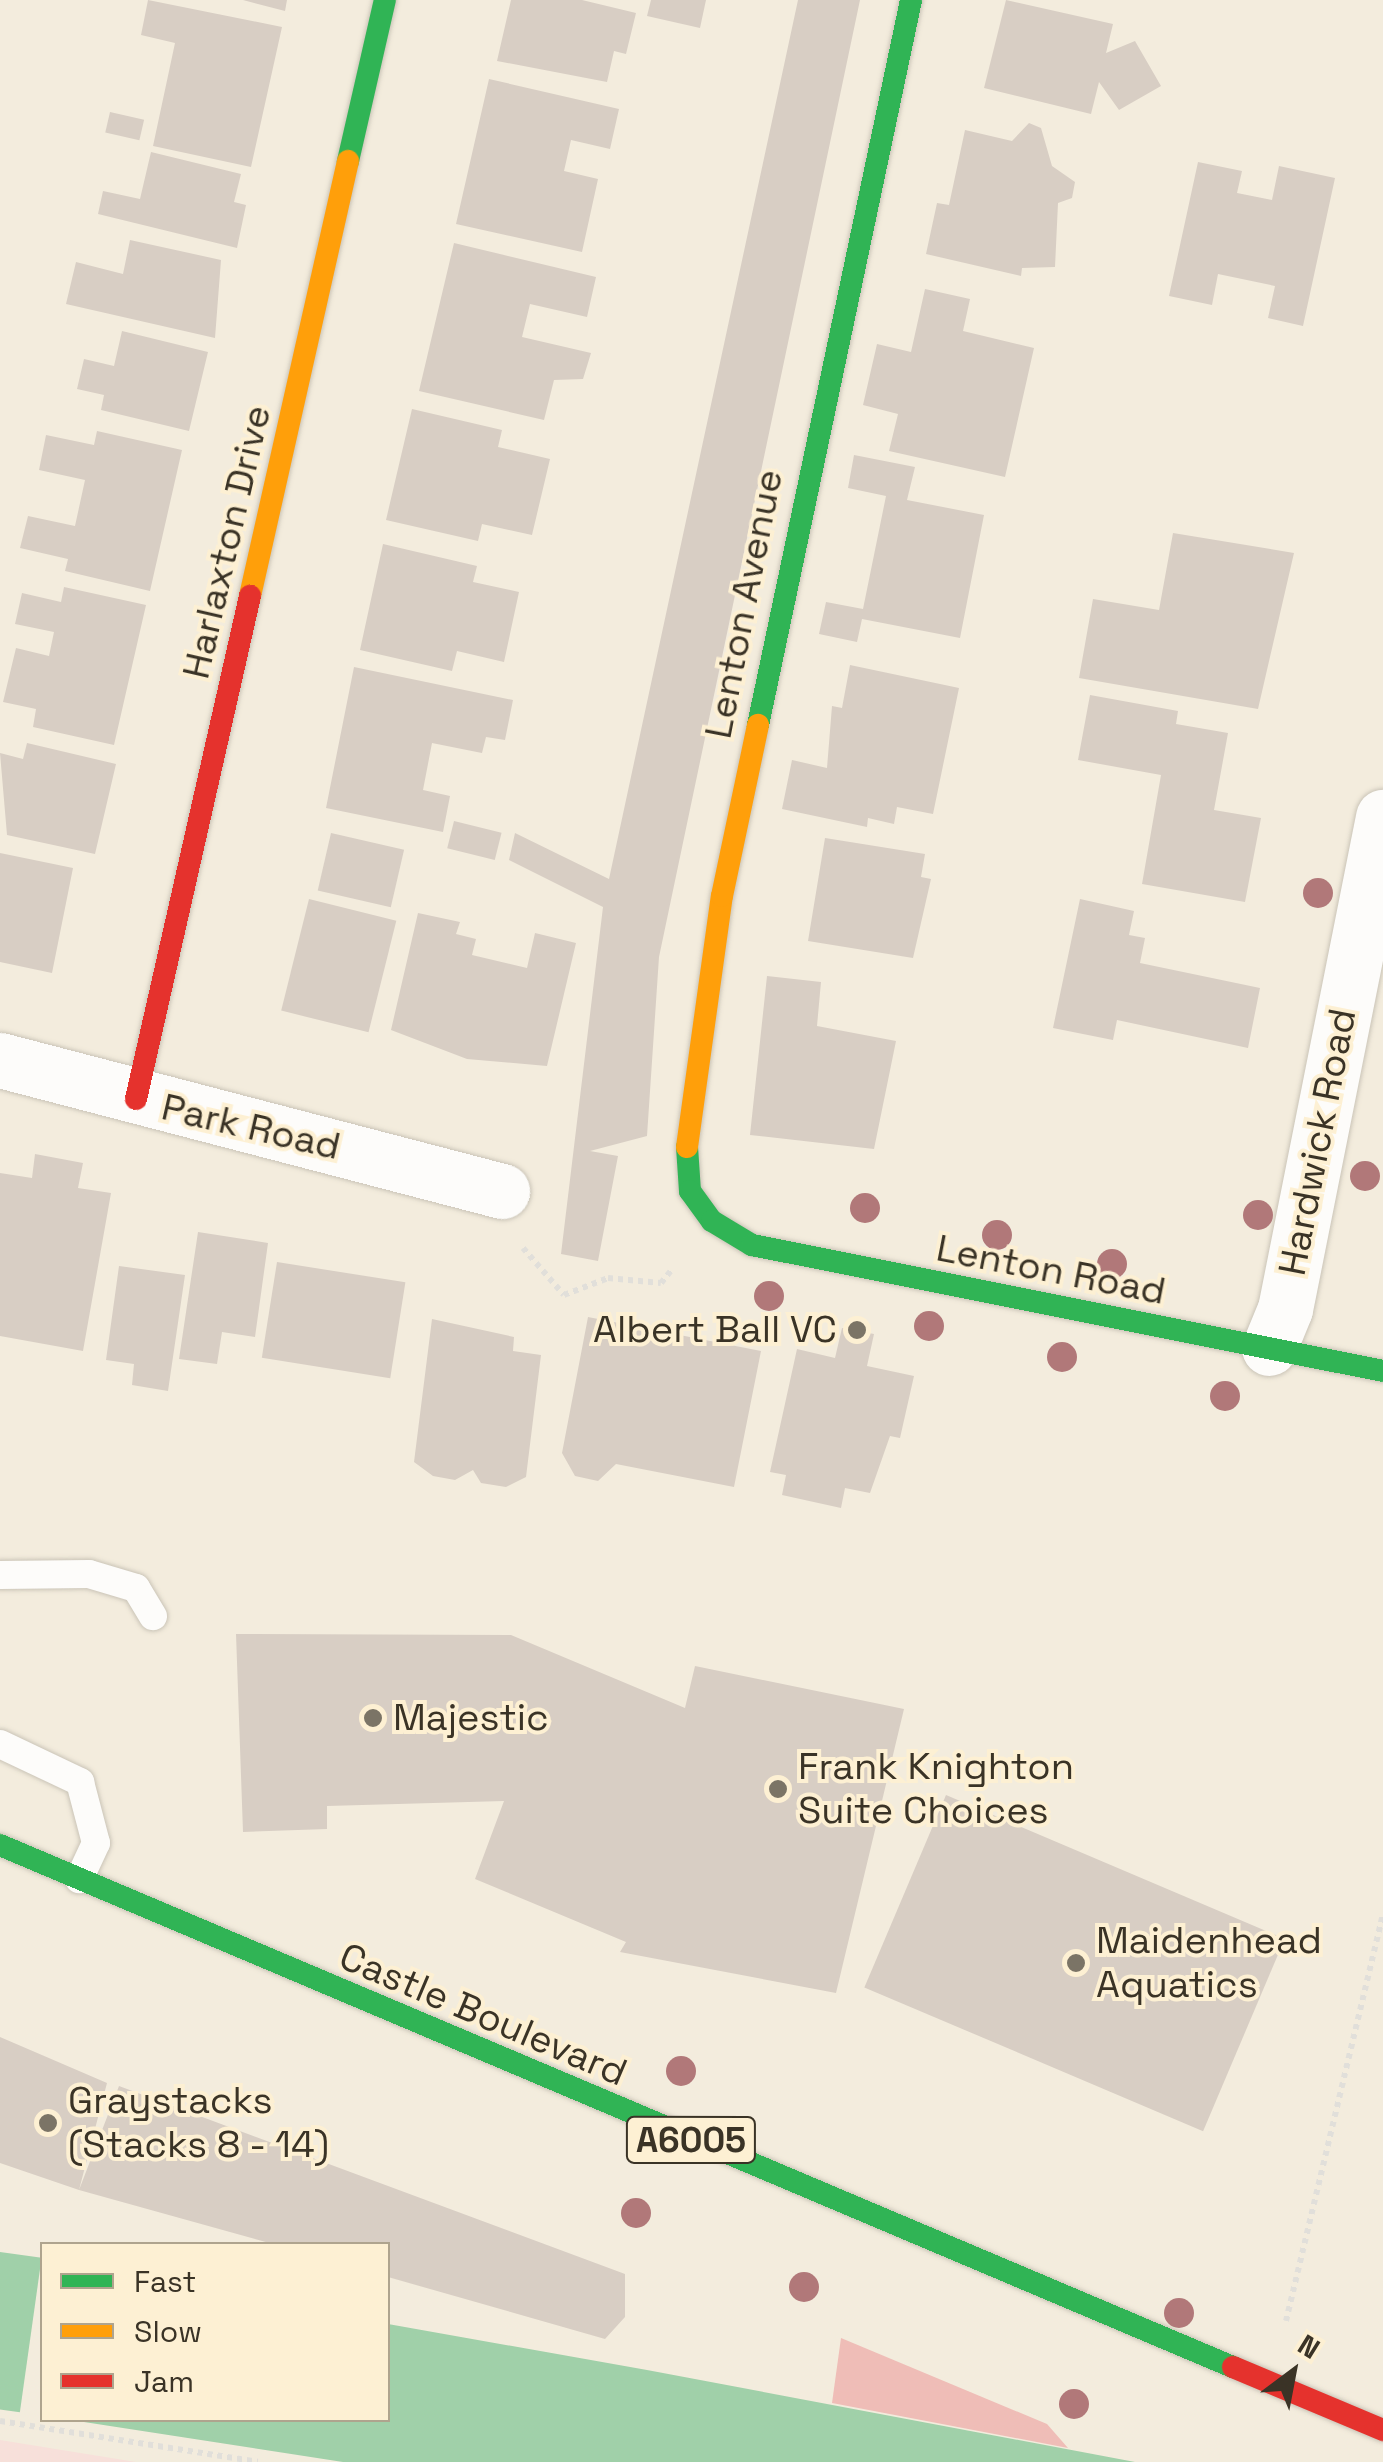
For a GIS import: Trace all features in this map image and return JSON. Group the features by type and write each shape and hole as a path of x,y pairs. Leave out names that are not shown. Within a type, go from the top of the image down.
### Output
{"street":[{"name":"Harlaxton Drive","path":"136,1099 385,0"},
{"name":"Lenton Avenue","path":"712,1221 690,1192 685,1163 722,896 911,0"},
{"name":"Hardwick Road","path":"1269,1348 1284,1309 1383,817"},
{"name":"Park Road","path":"0,1060 136,1099 502,1191"},
{"name":"Lenton Road","path":"712,1221 786,1253 1383,1371"},
{"name":"Castle Boulevard","path":"0,1845 1265,2375 1383,2430"}],"lane":[{"path":"0,1574 89,1574 136,1588 152,1616"},
{"path":"0,1744 80,1782 93,1833 79,1879"}],"path":[{"path":"502,1191 529,1263 564,1295 608,1278 661,1283 712,1221"},
{"path":"1265,2375 1290,2311 1383,1914"},
{"path":"0,2422 258,2462"}],"shaded area":[{"path":"0,2252 40,2258 20,2412 0,2410"},
{"path":"390,2324 1135,2462 343,2462 84,2422 390,2422"},
{"path":"841,2338 1047,2424 1068,2448 832,2403"},
{"path":"0,2440 136,2462 0,2462"}],"building":[{"path":"148,0 282,27 251,167 153,146 175,43 141,35"},
{"path":"243,0 287,0 285,11"},
{"path":"511,0 582,0 636,13 626,54 614,51 607,82 497,61"},
{"path":"651,0 706,0 700,28 647,16"},
{"path":"798,0 860,0 659,957 647,1136 590,1151 618,1156 598,1261 561,1254 603,907 509,860 515,833 609,879"},
{"path":"1006,0 1113,24 1106,53 1135,41 1161,86 1119,110 1099,82 1091,114 984,88"},
{"path":"489,79 619,109 610,149 571,140 564,171 598,179 582,252 456,224"},
{"path":"110,112 144,120 139,140 105,132"},
{"path":"1029,123 1041,128 1052,166 1075,182 1072,198 1058,203 1055,267 1022,268 1021,276 926,254 937,203 949,205 965,130 1012,141"},
{"path":"151,152 241,174 234,202 246,205 237,248 98,214 103,191 140,199"},
{"path":"1198,162 1242,171 1237,193 1272,200 1279,166 1335,178 1303,326 1268,318 1275,286 1218,274 1212,305 1169,296"},
{"path":"130,240 221,260 215,338 66,304 76,262 123,274"},
{"path":"454,243 596,277 587,317 530,304 522,337 591,353 583,379 554,380 544,420 419,391"},
{"path":"925,289 970,299 963,331 1034,348 1005,477 889,451 898,414 863,405 877,344 911,352"},
{"path":"122,331 208,352 189,431 101,410 104,395 77,389 84,359 114,366"},
{"path":"412,409 502,430 498,447 550,459 532,535 482,524 478,541 386,520"},
{"path":"97,431 182,450 150,591 65,571 68,559 20,548 28,516 75,526 85,480 39,470 46,435 94,445"},
{"path":"854,455 915,467 907,500 984,515 960,638 862,619 857,642 819,634 826,602 863,609 886,496 848,488"},
{"path":"1173,533 1294,553 1258,709 1079,678 1093,599 1159,610"},
{"path":"383,544 477,566 473,582 519,592 504,662 457,651 452,671 360,650"},
{"path":"64,587 146,605 114,745 33,727 36,709 3,702 16,648 49,656 54,632 15,624 22,593 61,602"},
{"path":"850,665 959,688 933,814 897,807 894,824 868,818 867,827 782,809 792,760 827,768 832,706 842,708"},
{"path":"354,667 513,700 505,740 486,737 482,753 432,743 423,790 450,796 443,832 326,808"},
{"path":"1090,695 1178,711 1176,724 1228,733 1214,810 1261,818 1245,902 1142,884 1161,775 1078,760"},
{"path":"27,743 116,764 95,854 7,835 0,753 23,759"},
{"path":"454,821 502,833 495,860 447,848"},
{"path":"331,833 404,850 391,907 318,890"},
{"path":"825,838 925,854 921,877 931,879 913,958 808,941"},
{"path":"0,853 73,868 52,973 0,962"},
{"path":"309,899 396,921 369,1032 281,1011"},
{"path":"1080,899 1134,911 1129,935 1145,938 1140,963 1260,988 1248,1048 1117,1020 1113,1040 1053,1028"},
{"path":"418,913 460,922 456,934 476,939 472,955 527,968 535,933 576,943 547,1066 467,1059 391,1030"},
{"path":"767,976 821,982 817,1026 896,1041 874,1149 750,1135"},
{"path":"35,1154 83,1163 78,1188 111,1193 83,1351 0,1336 0,1173 32,1178"},
{"path":"198,1232 268,1243 255,1337 222,1332 217,1364 179,1359"},
{"path":"277,1262 405,1282 390,1378 262,1358"},
{"path":"119,1266 185,1275 168,1391 132,1385 134,1364 106,1360"},
{"path":"588,1317 761,1351 734,1487 616,1464 598,1481 575,1476 562,1453"},
{"path":"432,1319 514,1337 513,1351 541,1355 526,1477 506,1487 481,1483 473,1470 455,1480 433,1476 414,1462"},
{"path":"842,1328 874,1334 867,1366 914,1376 900,1438 890,1436 870,1493 845,1488 841,1508 782,1495 786,1475 770,1472 797,1349 835,1358"},
{"path":"236,1634 511,1635 685,1708 695,1666 904,1709 836,1993 620,1952 626,1942 475,1879 504,1801 327,1806 327,1829 243,1832"},
{"name":"Maidenhead Aquatics","path":"946,1795 1285,1939 1203,2131 864,1987"},
{"name":"Graystacks (Stacks 8 - 14)","path":"0,2037 107,2083 79,2190 0,2163"},
{"path":"119,2086 625,2274 625,2317 605,2339 390,2278 390,2242 266,2242 79,2190"}],"traffic: fast":[{"path":"348,161 385,0"},
{"path":"758,725 911,0"},
{"path":"687,1147 690,1191 712,1221 752,1245 1383,1371"},
{"path":"0,1845 1233,2367"}],"traffic: slow":[{"path":"250,596 348,161"},
{"path":"687,1147 722,896 758,725"}],"traffic: jam":[{"path":"136,1099 250,596"},
{"path":"1233,2367 1383,2430"}],"place":[{"name":"Albert Ball VC","path":"857,1330"},
{"name":"Majestic","path":"373,1718"},
{"name":"Frank Knighton Suite Choices","path":"778,1789"},
{"name":"Maidenhead Aquatics","path":"1076,1963"},
{"name":"Graystacks (Stacks 8 - 14)","path":"48,2123"}]}
